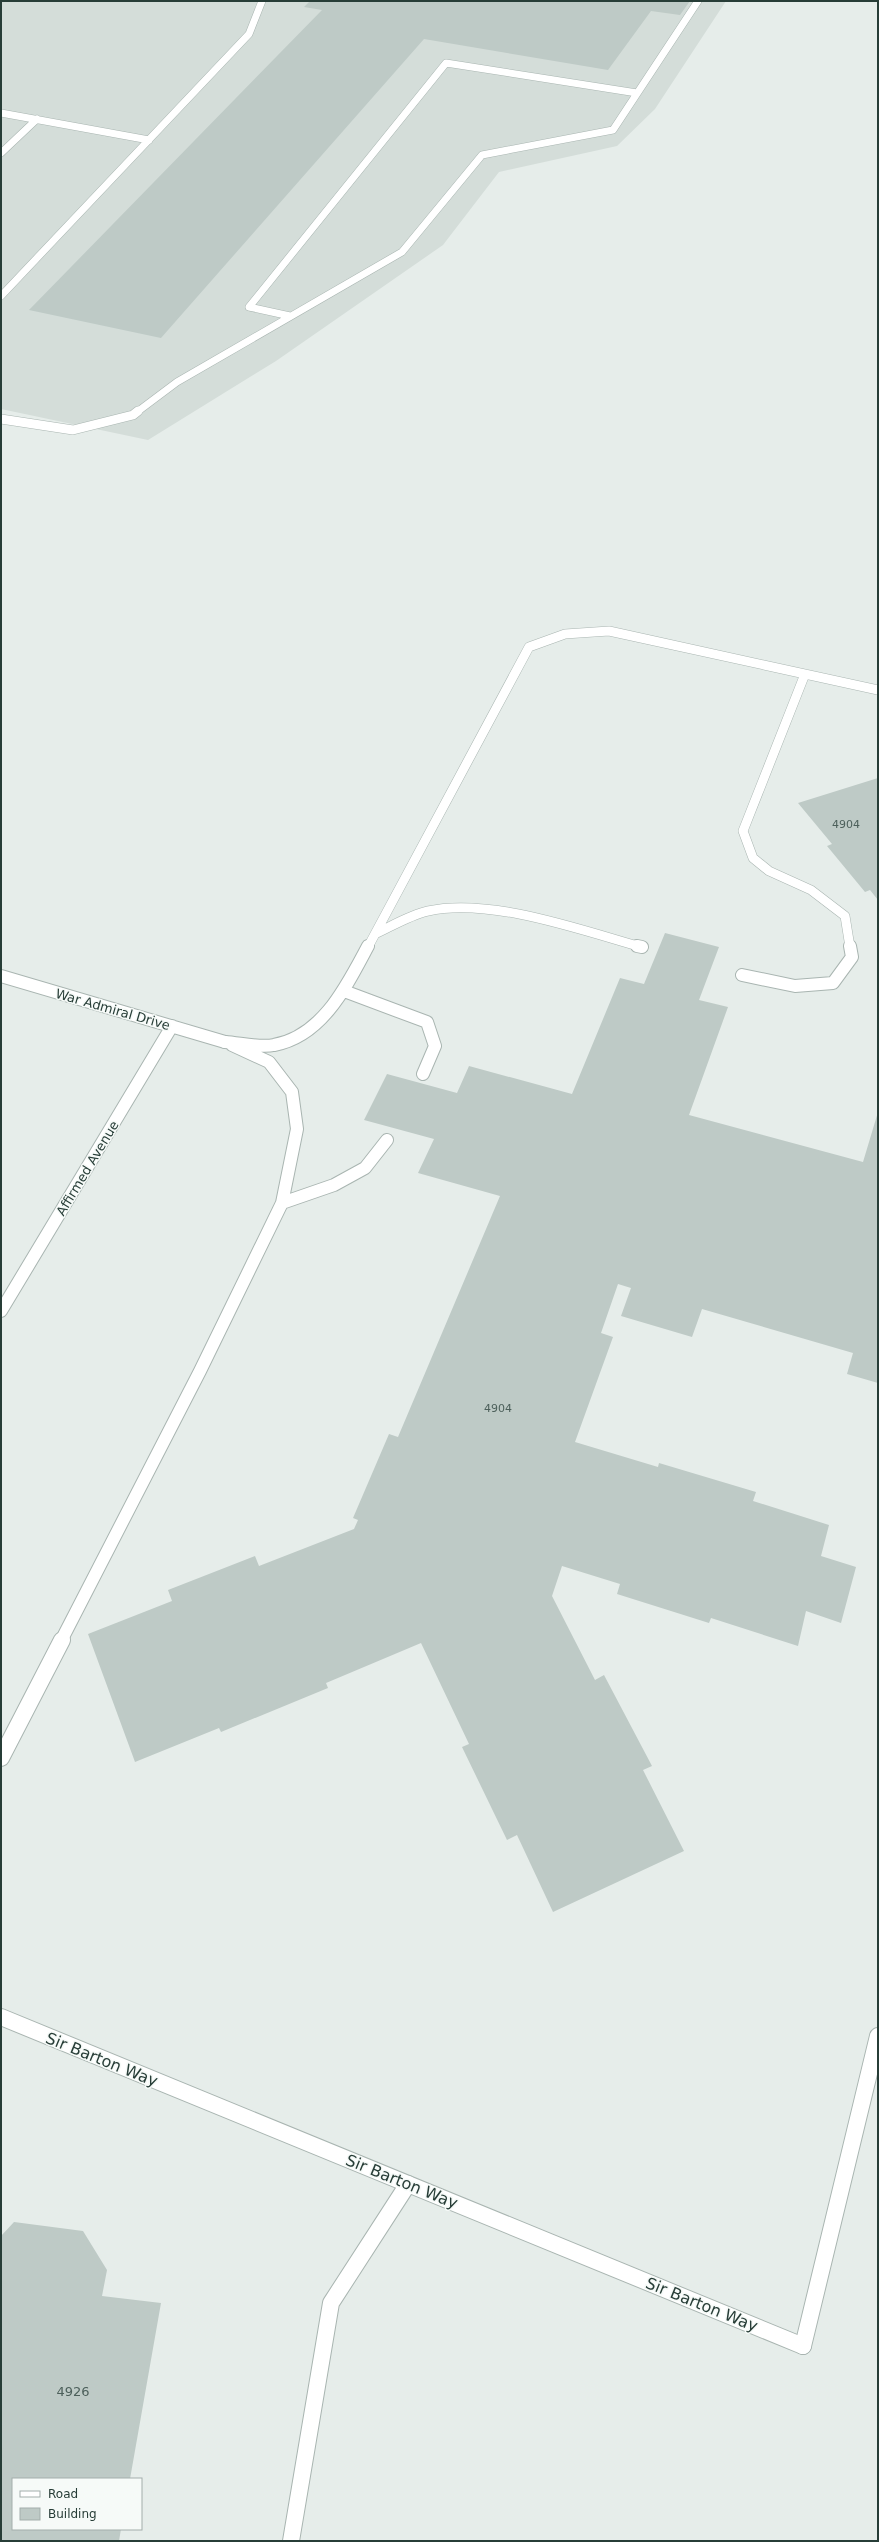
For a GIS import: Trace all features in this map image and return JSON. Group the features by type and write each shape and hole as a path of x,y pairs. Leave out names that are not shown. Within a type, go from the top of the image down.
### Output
{"street":[{"path":"1,296 249,34 262,1"},
{"path":"1,419 73,430 133,415 177,382 402,252 482,154 613,130 698,1"},
{"path":"290,316 248,307 446,63 637,93"},
{"path":"1,113 149,140"},
{"path":"1,153 37,119"},
{"path":"225,1042 274,1045 309,1031 344,991 529,646 565,634 609,632 878,690"},
{"path":"742,975 795,986 833,983 852,957 845,916 811,890 769,871 753,858 743,831 805,674"},
{"path":"375,934 428,910 462,906 561,926 642,947"},
{"name":"War Admiral Drive","path":"1,976 225,1042"},
{"path":"344,991 427,1022 435,1046 423,1074"},
{"name":"Affirmed Avenue","path":"1,1311 172,1026"},
{"path":"1,1758 200,1371 282,1203 298,1129 292,1092 269,1062 225,1042"},
{"path":"282,1203 334,1185 365,1168 387,1140"},
{"name":"Sir Barton Way","path":"1,2018 803,2346 878,2036"},
{"path":"291,2541 331,2303 408,2184"}],"shaded area":[{"path":"1,1 726,1 655,109 617,146 499,172 443,245 276,361 148,440 1,409"}],"building":[{"path":"310,1 690,1 680,15 651,11 608,70 424,39 161,338 29,310 322,10 304,7"},
{"path":"878,778 878,900 870,890 865,892 827,846 832,844 798,803"},
{"path":"665,933 719,947 699,1000 728,1007 689,1115 863,1162 878,1112 878,1383 847,1374 853,1353 702,1309 692,1337 621,1316 631,1288 618,1284 601,1333 613,1337 575,1442 658,1467 659,1463 756,1492 753,1501 829,1525 821,1556 856,1567 841,1623 806,1611 798,1646 711,1618 709,1623 617,1594 620,1584 562,1566 552,1596 595,1680 604,1675 652,1766 643,1770 684,1851 553,1912 517,1835 507,1840 462,1747 469,1744 421,1643 326,1683 328,1688 221,1732 219,1728 135,1762 88,1634 172,1601 168,1590 255,1556 259,1566 354,1529 358,1520 353,1518 389,1434 398,1437 500,1196 418,1173 434,1139 364,1120 387,1074 457,1093 469,1066 572,1094 620,978 644,984"},
{"path":"14,2222 83,2231 107,2270 102,2296 161,2303 130,2478 12,2478 12,2530 121,2530 119,2541 1,2541 1,2236"}]}
